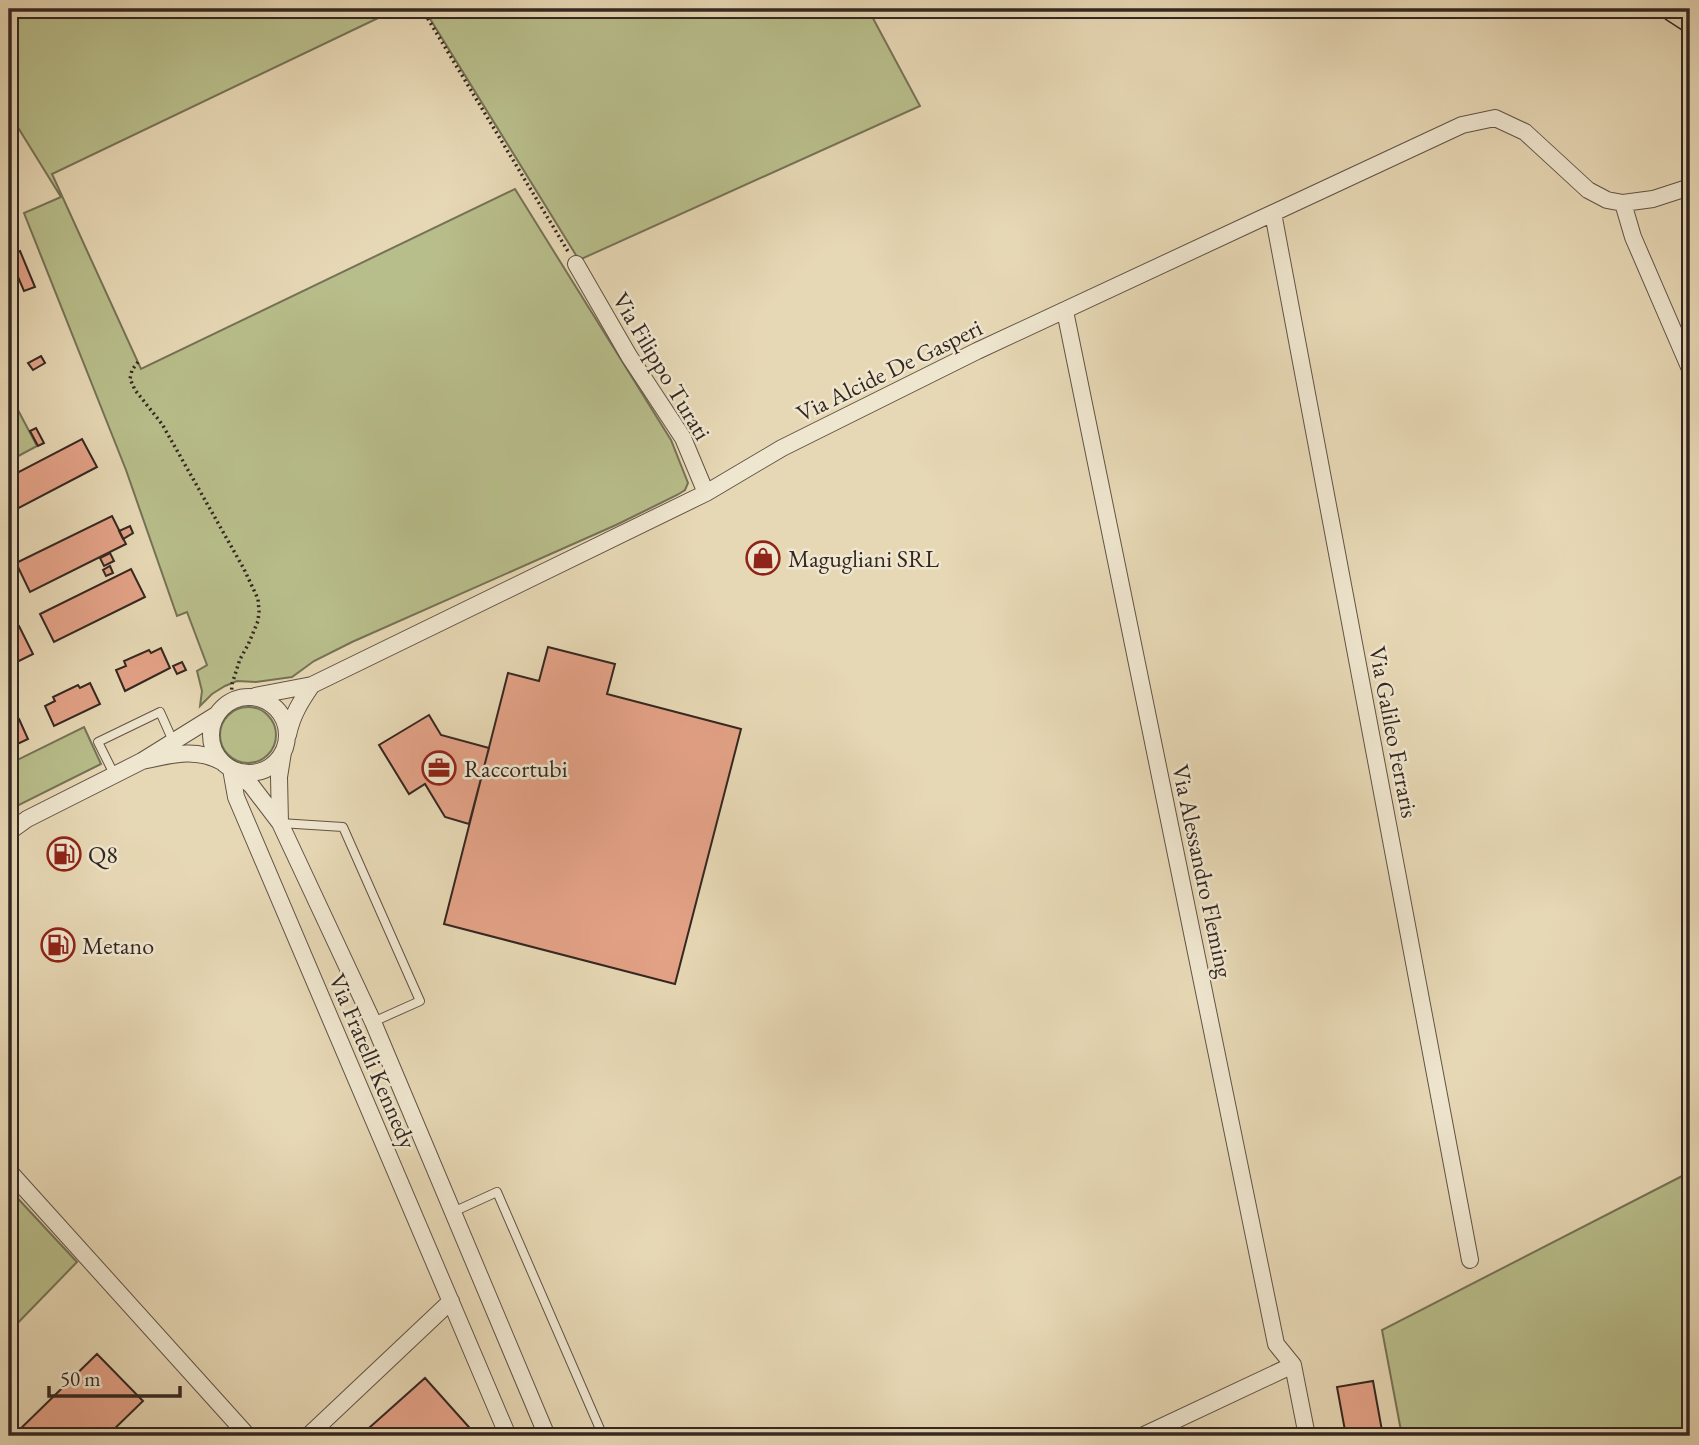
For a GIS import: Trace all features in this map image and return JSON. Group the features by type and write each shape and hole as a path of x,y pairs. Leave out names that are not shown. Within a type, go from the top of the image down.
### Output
{"main road":[{"path":"1673,9 1690,20"}],"street":[{"name":"Via Alcide De Gasperi","path":"253,696 312,685 706,493 782,448 977,351 1462,124 1495,118 1525,132 1588,190 1607,200 1623,203"},
{"path":"1690,187 1653,199 1623,203 1633,237 1690,369"},
{"name":"Via Galileo Ferraris","path":"1273,213 1470,1260"},
{"name":"Via Filippo Turati","path":"576,264 629,356 682,438 706,493"},
{"name":"Via Alessandro Fleming","path":"1065,311 1276,1344 1293,1365 1307,1436"},
{"path":"142,761 168,755 198,753 213,757 242,772 253,773 265,769 275,762 285,746 290,723 312,685"},
{"path":"227,766 216,755 212,746 212,725 222,707 242,697 253,696 274,706 282,716 286,728 285,746"},
{"path":"9,832 27,819 142,761 216,715"},
{"name":"Via Fratelli Kennedy","path":"280,823 279,777 285,746"},
{"name":"Via Fratelli Kennedy","path":"227,766 251,785 280,823 373,1022 547,1436"},
{"name":"Via Fratelli Kennedy","path":"227,766 236,797 508,1436"},
{"path":"9,1171 248,1436"},
{"path":"308,1436 451,1301"},
{"path":"1142,1436 1293,1365"}],"lane":[{"path":"114,774 98,742 160,712 173,741"},
{"path":"280,823 343,827 420,1001 373,1022"},
{"path":"453,1212 497,1192 603,1436"}],"path":[{"path":"422,9 576,264"},
{"path":"138,362 130,379 135,390 162,424 244,569 258,600 258,621 240,659 232,684 231,701"}],"green space":[{"path":"9,9 397,9 52,174 141,369 515,189 671,440 688,483 685,490 616,525 352,642 314,661 292,677 256,682 237,681 212,694 200,706 202,691 197,671 207,665 187,612 177,616 126,470 24,213 61,197 9,113"},
{"path":"424,9 868,9 920,106 579,260"},
{"path":"9,393 37,446 9,461"},
{"path":"243,707 253,707 268,715 274,724 274,746 268,755 253,763 243,763 225,751 220,740 220,730 232,712"},
{"path":"84,727 101,764 9,810 9,764"},
{"path":"1690,1172 1690,1436 1402,1436 1382,1330"},
{"path":"9,1189 77,1262 9,1332"}],"building":[{"path":"20,251 35,287 24,291 9,256"},
{"path":"41,356 45,363 33,370 28,363"},
{"path":"36,428 44,443 38,446 30,431"},
{"path":"82,439 97,467 9,513 9,477"},
{"path":"112,516 126,544 30,592 16,563"},
{"path":"130,526 133,533 123,539 119,531"},
{"path":"110,553 114,561 104,566 100,558"},
{"path":"110,566 113,573 106,576 103,570"},
{"path":"131,569 145,597 54,642 40,614"},
{"path":"19,626 33,654 9,666 9,631"},
{"path":"548,647 615,664 607,694 741,729 675,984 444,924 508,673 539,681"},
{"path":"161,648 170,668 125,691 116,670 126,666 124,661"},
{"path":"182,662 186,670 177,674 173,666"},
{"path":"90,683 100,704 54,726 45,706 55,701 53,697 78,685 80,688"},
{"path":"429,715 441,735 489,748 469,824 445,817 425,784 409,794 379,745"},
{"path":"19,719 28,739 9,748 9,724"},
{"path":"97,1354 143,1401 107,1436 13,1436"},
{"path":"425,1378 475,1436 360,1436"},
{"path":"1373,1381 1383,1436 1346,1436 1337,1387"}],"place":[{"name":"Magugliani SRL","path":"763,558"},
{"name":"Raccortubi","path":"439,768"},
{"name":"Q8","path":"64,854"},
{"name":"Metano","path":"58,945"}]}
